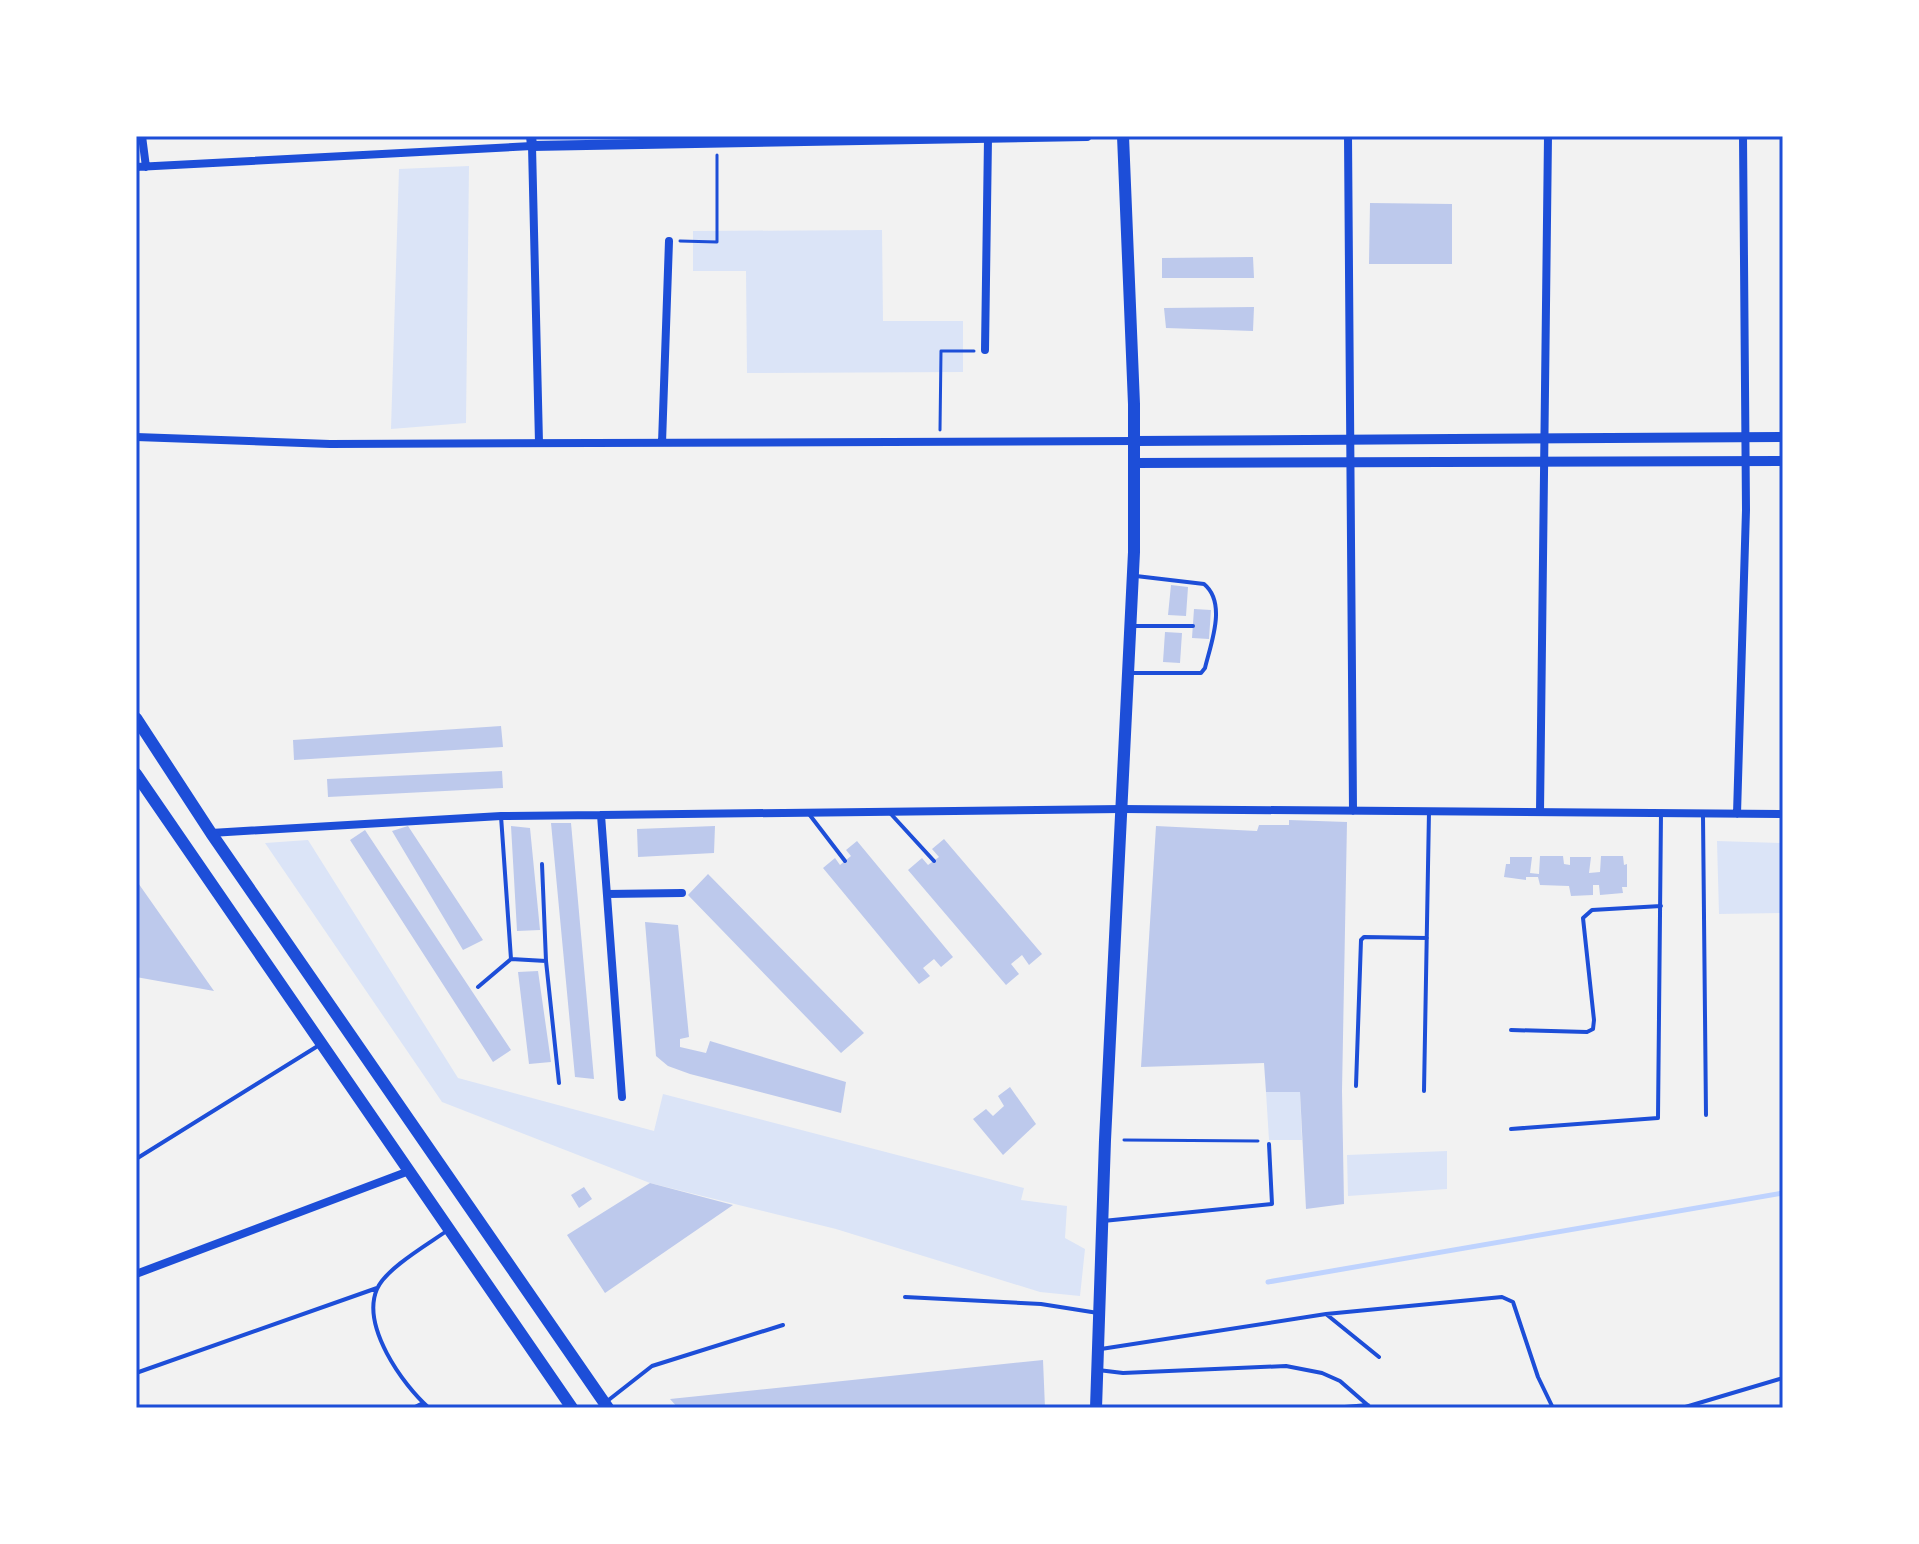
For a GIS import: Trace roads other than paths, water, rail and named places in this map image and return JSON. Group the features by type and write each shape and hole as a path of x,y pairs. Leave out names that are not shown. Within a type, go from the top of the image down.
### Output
{"main road":[{"path":"1096,1408 1133,576 1135,441 1123,136"},
{"path":"136,718 211,833 606,1406"},
{"path":"136,774 572,1408"}],"street":[{"path":"142,136 141,167 531,141 717,143 771,139 1087,136"},
{"path":"1348,136 1353,811"},
{"path":"1540,812 1548,136"},
{"path":"1737,814 1746,461 1743,136"},
{"path":"985,350 988,138"},
{"path":"531,141 539,443"},
{"path":"662,443 669,241"},
{"path":"136,437 330,444 1783,437"},
{"path":"1135,463 1783,461"},
{"path":"211,833 501,816 1122,809 1783,814"},
{"path":"601,815 622,1097"},
{"path":"607,894 682,893"},
{"path":"136,1274 409,1171"}],"lane":[{"path":"1129,673 1201,673 1205,668 1215,601 1211,590 1204,584 1133,576"},
{"path":"1131,626 1193,626"},
{"path":"1424,1091 1429,811"},
{"path":"890,813 934,861"},
{"path":"1511,1129 1658,1118 1661,813"},
{"path":"1703,813 1706,1115"},
{"path":"809,814 845,861"},
{"path":"501,816 511,959"},
{"path":"542,864 546,961 559,1083"},
{"path":"1511,1030 1587,1032 1593,1029 1583,918 1592,910 1661,906"},
{"path":"1356,1086 1361,940 1364,937 1427,938"},
{"path":"478,987 511,959 546,961"},
{"path":"136,1159 321,1044"},
{"path":"1103,1221 1272,1204 1269,1144"},
{"path":"136,1373 377,1288 393,1271 449,1229"},
{"path":"377,1288 374,1311 380,1340 395,1368 429,1408"},
{"path":"905,1297 1041,1304 1100,1313"},
{"path":"1099,1349 1326,1314 1502,1297 1513,1302 1538,1377 1553,1408"},
{"path":"1326,1314 1379,1357"},
{"path":"606,1406 652,1366 783,1325"},
{"path":"1098,1370 1123,1373 1286,1366 1322,1373 1340,1381 1369,1406"},
{"path":"1682,1408 1783,1378"},
{"path":"413,1408 423,1403"},
{"path":"1333,1408 1369,1406"}],"waterway":[{"path":"1268,1282 1783,1193"}]}
